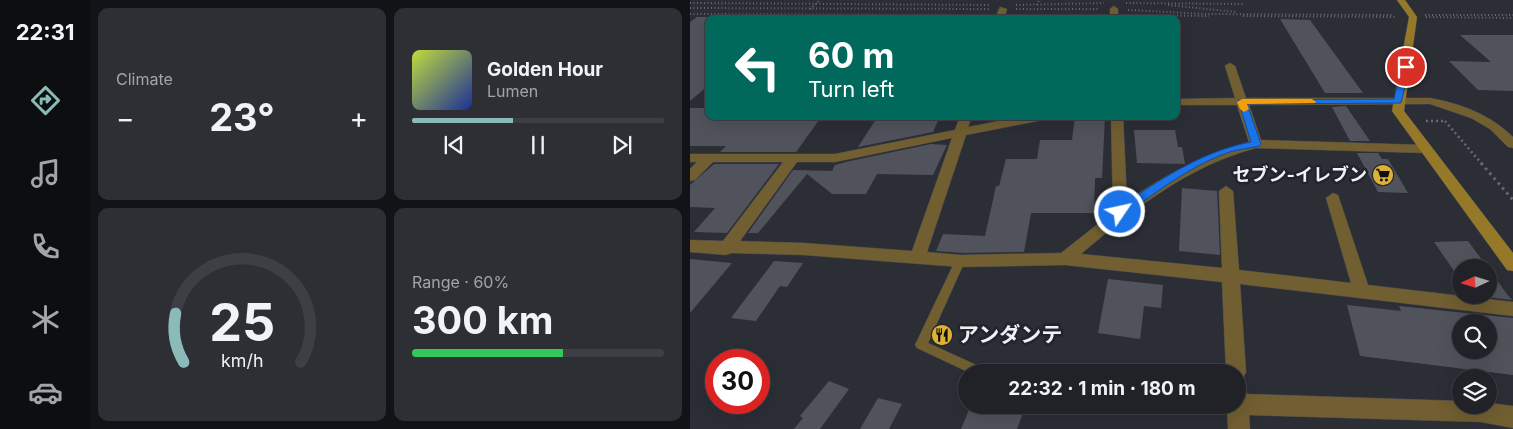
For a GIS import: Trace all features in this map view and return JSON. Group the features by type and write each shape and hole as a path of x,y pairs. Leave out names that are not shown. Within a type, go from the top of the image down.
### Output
{"street":[{"path":"1401,0 1411,13 1404,83 1398,102 1398,112 1513,265"},
{"path":"999,7 999,15"},
{"path":"1230,66 1256,144"},
{"path":"1180,102 1430,101 1464,108 1493,124 1513,144"},
{"path":"918,256 965,120"},
{"path":"690,158 835,158 1022,120"},
{"path":"1117,120 1120,212"},
{"path":"1065,259 1120,212 1166,182 1230,149 1256,144 1425,149"},
{"path":"690,177 709,158"},
{"path":"726,248 792,159"},
{"path":"1226,190 1235,364"},
{"path":"1333,198 1362,292"},
{"path":"690,246 804,249 918,256 960,261 1065,259 1161,268 1230,278 1513,309"},
{"path":"1246,404 1481,412 1513,417"},
{"path":"1238,414 1239,429"}],"lane":[{"path":"960,261 921,345 962,364"}],"path":[{"path":"810,9 820,0"},
{"path":"1037,6 1039,0"},
{"path":"690,3 999,7 1259,14 1411,13 1513,15"},
{"path":"1123,3 1243,4"},
{"path":"1162,3 1201,9 1259,14"},
{"path":"711,8 742,4"},
{"path":"1013,5 1114,10"},
{"path":"690,8 999,7"},
{"path":"1418,122 1445,121 1513,200"}],"building":[{"path":"697,17 705,17 705,88 690,101 690,22"},
{"path":"1280,19 1310,20 1363,93 1325,93"},
{"path":"1460,35 1513,35 1513,91 1478,90 1449,61 1491,62"},
{"path":"1346,106 1370,141 1350,141 1332,107"},
{"path":"690,108 705,108 705,120 819,120 796,152 720,152 726,146 690,146"},
{"path":"875,120 938,120 933,132 858,147"},
{"path":"1074,120 1105,120 1102,178 1095,178 1094,213 1031,213 1024,252 963,253 936,251 943,234 985,236 996,186 999,186 1006,159 1037,159 1040,140 1072,140"},
{"path":"1134,130 1175,130 1178,147 1182,147 1185,164 1137,163"},
{"path":"931,144 947,145 933,175 877,174 866,194 832,194 807,174 758,233 748,233 793,170 832,171 835,165"},
{"name":"セブン-イレブン","path":"1357,153 1378,153 1382,159 1388,159 1408,193 1378,192"},
{"path":"714,164 779,164 727,233 694,232 715,208 690,207 690,185"},
{"path":"1182,188 1217,191 1220,255 1179,251"},
{"path":"1468,241 1481,259 1452,259 1452,268 1434,242"},
{"path":"690,259 732,263 690,313"},
{"path":"774,261 803,263 787,287 780,286 756,321 731,318"},
{"path":"1108,279 1163,285 1161,308 1144,306 1140,339 1098,333"},
{"path":"1498,282 1506,293 1512,300 1498,298"},
{"path":"1347,305 1401,311 1399,306 1475,314 1452,314 1452,359 1497,359 1497,316 1513,318 1513,375 1497,373 1497,369 1465,369 1360,356"},
{"path":"829,381 849,389 820,429 794,429 803,418 800,416"},
{"path":"878,398 902,404 889,429 860,429"},
{"path":"967,414 1023,414 1017,429 961,429"}],"slow traffic":[{"path":"1244,109 1242,102 1312,102"}],"place":[{"name":"セブン-イレブン","path":"1383,175"},
{"name":"アンダンテ","path":"942,335"}],"route":[{"path":"1120,212 1166,182 1202,162 1230,149 1256,144 1242,102 1398,102 1404,83 1406,67"}]}
